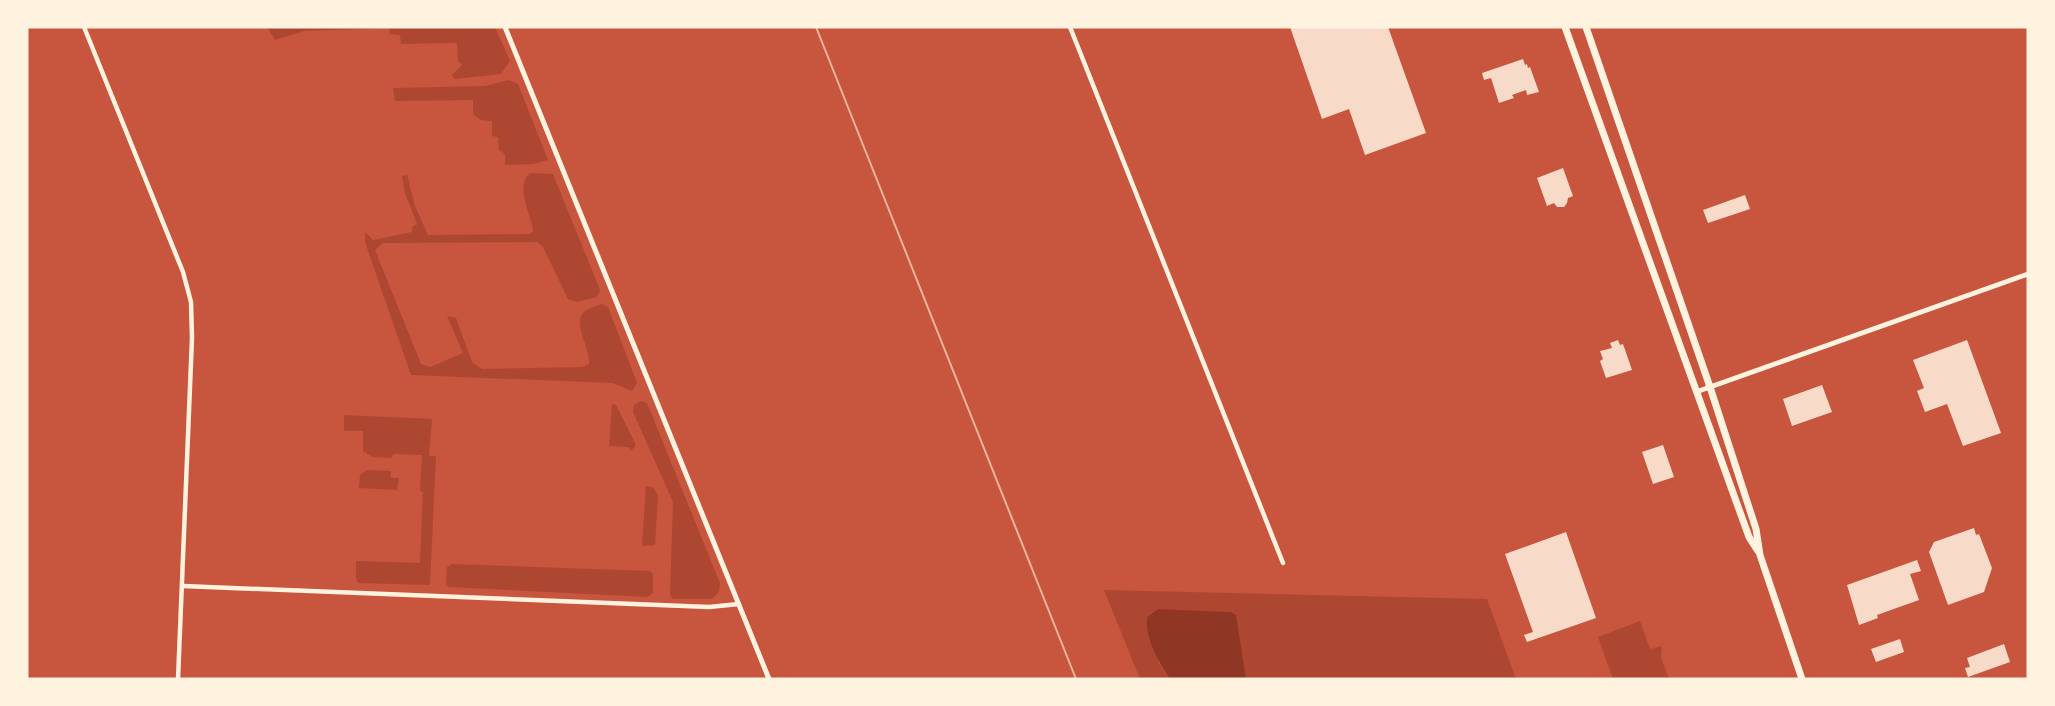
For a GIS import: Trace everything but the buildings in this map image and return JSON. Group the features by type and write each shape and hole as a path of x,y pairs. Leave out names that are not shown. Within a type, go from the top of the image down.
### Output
{"main road":[{"path":"1565,27 1749,537 1760,555"},
{"path":"1586,27 1710,387 1756,529 1760,555 1802,679"}],"street":[{"path":"84,27 183,272 191,302 192,344 178,679"},
{"path":"506,27 769,679"},
{"path":"1070,27 1283,563"},
{"path":"1696,392 2028,274"},
{"path":"183,586 709,607 739,604"}],"shaded area":[{"path":"267,27 495,27 510,61 501,74 454,79 452,75 462,65 458,61 457,43 401,44 400,35 390,34 389,28 304,31 275,40"},
{"path":"509,80 518,84 548,160 533,164 505,165 505,154 499,150 498,137 492,136 492,121 481,120 473,114 473,100 395,101 393,88 485,86"},
{"path":"530,173 553,174 600,290 597,297 577,302 568,299 543,247 537,242 383,243 375,250 421,364 430,367 463,353 447,316 456,318 472,362 482,369 582,367 589,364 589,358 581,329 581,317 584,312 602,304 608,307 637,383 632,391 613,383 411,375 365,242 365,232 373,240 412,232 412,227 417,224 405,193 402,176 407,175 415,206 428,235 530,234 533,231 523,191 526,178"},
{"path":"641,401 647,403 720,583 719,592 712,599 673,599 670,595 673,502 633,412 634,405"},
{"path":"612,404 616,405 635,443 635,447 630,451 629,447 609,446"},
{"path":"344,415 432,419 429,456 436,456 430,585 358,583 356,561 420,563 422,455 393,454 392,458 372,457 363,451 363,431 344,431"},
{"path":"367,470 391,471 391,478 399,478 397,490 359,488 360,475"},
{"path":"646,486 654,488 658,496 655,545 642,546"},
{"path":"452,564 650,571 653,574 653,593 648,597 449,587 446,584 447,567"},
{"path":"1104,590 1487,599 1516,679 1246,679 1231,612 1158,609 1147,617 1159,663 1170,679 1140,679"},
{"path":"1158,609 1231,612 1236,615 1246,679 1170,679 1157,657 1148,633 1147,617"},
{"path":"1640,621 1650,649 1662,646 1661,657 1669,679 1613,679 1598,637"}],"railway":[{"path":"816,27 1076,679"}]}
